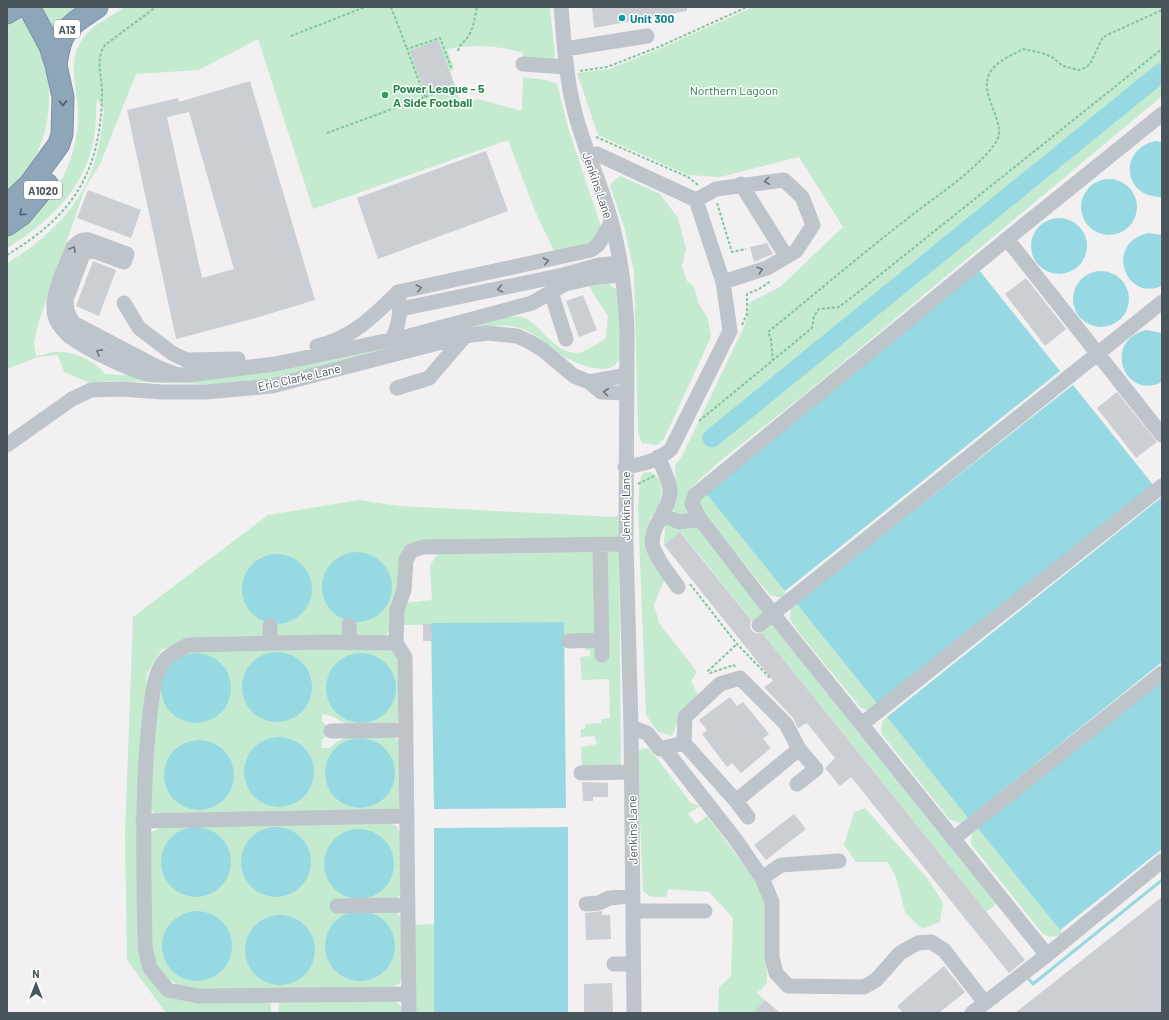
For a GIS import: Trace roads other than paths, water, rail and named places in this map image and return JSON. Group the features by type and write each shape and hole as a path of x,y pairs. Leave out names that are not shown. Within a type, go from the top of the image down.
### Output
{"highway":[{"path":"7,13 17,7"},
{"path":"7,206 30,184 59,144 62,134 64,110 63,97 56,65 50,46 29,7"},
{"name":"A13","path":"56,65 58,51 64,32 76,21 97,7"},
{"name":"A1020","path":"7,225 21,215 36,199 50,180 57,165 59,144"}],"street":[{"name":"Jenkins Lane","path":"562,7 566,67 572,100 588,156 611,223 621,269 627,329 627,425 625,467 631,727 634,1013"},
{"path":"565,49 647,36"},
{"path":"523,64 566,67"},
{"path":"1047,955 773,614 700,519 692,504 695,495 1162,114"},
{"path":"588,156 597,154 696,200 723,282 730,332 671,449 658,457 637,465 625,467"},
{"path":"696,200 716,189 741,184 784,180 802,197 813,225 796,251 767,268 723,282"},
{"path":"741,184 786,256"},
{"path":"124,303 139,328 172,353 186,360 198,361 254,358 337,340 352,333 379,311 398,292 591,250 598,245 611,223"},
{"path":"175,374 73,323 66,323 54,313 53,303 73,247 77,242 84,239 89,240 127,254 124,262 91,250 86,252 82,257 66,300 66,323 70,336 122,364 148,374 160,375 188,375 275,364 409,336 532,303 565,284 596,277 621,269"},
{"path":"1007,239 1162,435"},
{"path":"401,309 563,276 599,265 621,269"},
{"path":"392,339 396,331 401,309 398,292"},
{"path":"551,292 566,339"},
{"path":"759,625 1162,302"},
{"name":"Eric Clarke Lane","path":"7,445 72,399 91,390 121,389 162,392 206,392 272,386 465,336 487,333 517,336 543,350 574,376 589,382 601,392 627,394"},
{"path":"397,388 429,378 465,336"},
{"path":"122,364 131,364 129,351"},
{"path":"589,382 627,375"},
{"path":"658,457 670,489 668,504 654,534 653,546 657,556 684,585"},
{"path":"862,724 1162,486"},
{"path":"663,515 679,522 700,519"},
{"path":"569,641 602,648 600,544"},
{"path":"409,1013 405,657 396,643 397,610 404,590 406,560 412,551 423,547 626,544"},
{"path":"349,625 350,643"},
{"path":"270,626 270,643"},
{"path":"396,643 270,643 188,645 173,652 162,664 153,693 146,752 144,821 145,948 150,968 168,990 198,996 409,994"},
{"path":"953,839 1162,673"},
{"path":"748,816 736,800 684,743 684,717 720,684 740,678 786,724 799,749 816,769 797,784"},
{"path":"631,727 647,733 660,749 684,743"},
{"path":"331,731 406,730"},
{"path":"664,748 736,840 762,878 772,902 772,957 776,973 788,986 864,987 876,980 900,952 918,943 931,942 944,950 985,1003"},
{"path":"736,800 799,749"},
{"path":"581,773 631,772"},
{"path":"144,821 407,816"},
{"path":"762,878 781,865 839,861"},
{"path":"972,1013 1047,955 1162,861"},
{"path":"586,904 599,903 609,898 632,904 705,911"},
{"path":"337,906 408,905"},
{"path":"614,964 633,964"}],"water":[{"path":"1155,141 1162,142 1161,197 1148,195 1139,190 1133,182 1130,172 1131,163 1135,154 1143,146"},
{"path":"1109,179 1120,181 1129,187 1135,196 1137,207 1135,218 1129,227 1120,233 1109,235 1098,233 1089,227 1083,218 1081,207 1083,196 1089,187 1098,181"},
{"path":"1059,218 1070,220 1079,226 1085,235 1087,246 1085,257 1079,266 1070,272 1059,274 1048,272 1039,266 1033,257 1031,246 1033,235 1039,226 1048,220"},
{"path":"1148,233 1162,235 1162,286 1149,289 1138,286 1130,279 1125,269 1123,258 1126,248 1134,239"},
{"path":"979,270 1060,371 785,591 704,491"},
{"path":"1101,271 1112,273 1121,279 1127,288 1129,299 1127,310 1121,319 1112,325 1101,327 1090,325 1081,319 1075,310 1073,299 1075,288 1081,279 1090,273"},
{"path":"1146,330 1162,333 1162,382 1149,386 1137,383 1129,377 1123,367 1122,356 1125,345 1132,336"},
{"path":"1073,385 1154,486 879,706 796,603"},
{"path":"1162,497 1162,662 968,818 887,717"},
{"path":"350,552 364,552 377,558 386,567 390,573 392,587 390,601 382,612 371,620 364,622 350,622 343,620 332,612 324,601 322,594 322,580 324,573 332,562 343,554"},
{"path":"270,554 284,554 297,560 306,569 310,575 312,589 310,603 302,614 291,622 284,624 270,624 263,622 252,614 244,603 242,596 242,582 244,575 252,564 263,556"},
{"path":"564,622 566,808 434,809 431,623"},
{"path":"270,652 284,652 297,658 306,667 310,673 312,687 310,701 302,712 291,720 284,722 270,722 263,720 252,712 244,701 242,694 242,680 244,673 252,662 263,654"},
{"path":"189,653 203,653 216,659 225,668 229,674 231,688 229,702 221,713 210,721 203,723 189,723 182,721 171,713 163,702 161,695 161,681 163,674 171,663 182,655"},
{"path":"354,653 368,653 381,659 390,668 394,674 396,688 394,702 386,713 375,721 368,723 354,723 347,721 336,713 328,702 326,695 326,681 328,674 336,663 347,655"},
{"path":"1162,680 1162,849 1060,930 977,827"},
{"path":"272,737 286,737 299,743 308,752 312,758 314,772 312,786 304,797 293,805 286,807 272,807 265,805 254,797 246,786 244,779 244,765 246,758 254,747 265,739"},
{"path":"353,738 367,738 380,744 389,753 393,759 395,773 393,787 385,798 374,806 367,808 353,808 346,806 335,798 327,787 325,780 325,766 327,759 335,748 346,740"},
{"path":"192,740 206,740 219,746 228,755 232,761 234,775 232,789 224,800 213,808 206,810 192,810 185,808 174,800 166,789 164,782 164,768 166,761 174,750 185,742"},
{"path":"189,827 203,827 216,833 225,842 229,848 231,862 229,876 221,887 210,895 203,897 189,897 182,895 171,887 163,876 161,869 161,855 163,848 171,837 182,829"},
{"path":"269,827 283,827 296,833 305,842 309,848 311,862 309,876 301,887 290,895 283,897 269,897 262,895 251,887 243,876 241,869 241,855 243,848 251,837 262,829"},
{"path":"568,827 568,1013 434,1013 434,828"},
{"path":"352,829 366,829 379,835 388,844 392,850 394,864 392,878 384,889 373,897 366,899 352,899 345,897 334,889 326,878 324,871 324,857 326,850 334,839 345,831"},
{"path":"190,911 204,911 217,917 226,926 230,932 232,946 230,960 222,971 211,979 204,981 190,981 183,979 172,971 164,960 162,953 162,939 164,932 172,921 183,913"},
{"path":"353,911 367,911 380,917 389,926 395,939 393,959 385,971 367,981 353,981 340,975 331,966 325,953 325,939 331,926 340,917"},
{"path":"273,915 287,915 300,921 309,930 313,936 315,950 313,964 305,975 294,983 287,985 273,985 266,983 255,975 247,964 245,957 245,943 247,936 255,925 266,917"}],"waterway":[{"path":"712,438 1162,72"},
{"path":"1027,977 1033,984 1162,880"}],"place":[{"name":"Unit 300","path":"622,18"},
{"name":"Power League - 5 A Side Football","path":"385,95"}],"park label":[{"name":"Northern Lagoon","path":"734,90"}]}
